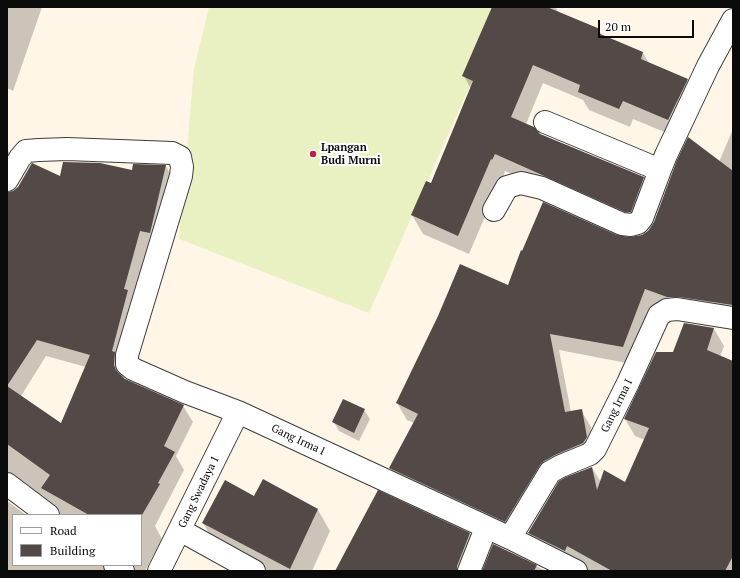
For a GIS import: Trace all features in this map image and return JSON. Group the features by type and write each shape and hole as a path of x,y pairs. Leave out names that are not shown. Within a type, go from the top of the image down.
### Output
{"street":[{"path":"494,210 507,187 521,183 542,188 622,224 631,225 638,223 642,218 666,155 708,66 733,20"},
{"path":"545,122 660,170"},
{"name":"Gang Irma I","path":"7,180 26,151 67,149 172,153 180,157 182,167 181,176 127,355 127,364 133,369 178,390 238,412 510,538 576,571"},
{"name":"Gang Irma I","path":"510,538 550,472 590,454 595,449 628,383 659,315 667,310 677,309 733,318"},
{"name":"Gang Swadaya 1","path":"159,571 238,412"},
{"path":"7,484 47,514"},
{"path":"469,571 486,528"},
{"path":"180,530 254,571"}],"green space":[{"name":"Lpangan Budi Murni","path":"209,7 505,7 369,313 179,239 194,69"}],"building":[{"path":"492,7 547,7 600,29 598,33 643,52 641,59 688,79 668,120 623,101 619,109 578,92 580,85 533,65 511,117 534,127 540,134 644,177 631,212 625,212 495,154 492,160 491,159 458,236 411,215 426,181 431,183 473,81 462,76"},
{"path":"688,137 733,171 733,305 679,297 667,297 645,289 623,347 550,334 565,412 582,409 587,437 583,443 555,455 540,465 505,522 389,468 418,414 396,403 438,316 460,264 508,285 521,250 522,251 543,202 617,235 630,237 642,235 648,231 654,222 677,160"},
{"path":"63,162 100,163 132,170 133,164 166,165 150,233 140,231 124,289 128,290 112,351 115,352 114,365 116,370 125,379 184,405 164,446 175,452 158,483 160,484 142,515 87,514 41,488 50,475 7,444 7,386 7,192 13,191 18,187 32,163 60,176","holes":["37,340 90,355 61,423 7,386"]},
{"path":"684,323 714,328 707,350 733,361 733,556 725,571 612,571 567,546 565,551 528,533 559,481 566,477 592,467 597,490 604,470 625,482 649,428 624,419 656,352 673,352"},
{"path":"343,399 365,409 354,433 332,422"},
{"path":"263,479 318,509 290,569 202,523 225,480 254,496"},
{"path":"378,490 470,533 457,566 457,571 335,571"},
{"path":"493,544 537,565 534,571 482,571"}],"place":[{"name":"Lpangan Budi Murni","path":"313,154"}]}
